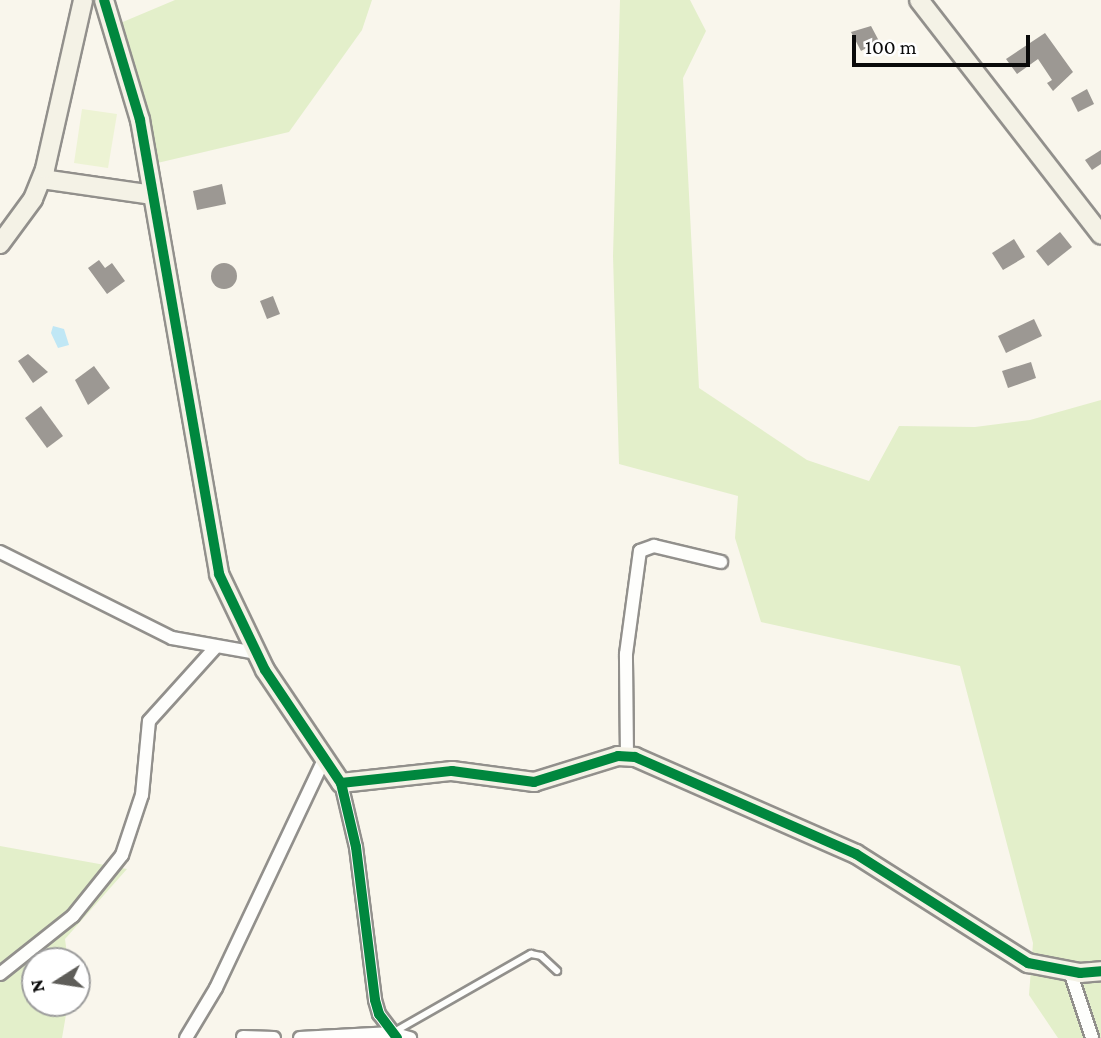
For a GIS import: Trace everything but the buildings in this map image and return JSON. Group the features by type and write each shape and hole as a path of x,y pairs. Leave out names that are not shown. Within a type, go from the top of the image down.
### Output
{"street":[{"path":"0,244 33,199 42,179 83,0"},
{"path":"104,0 131,81 153,195 209,535 231,606 256,653 341,783 356,847 375,999 386,1036"},
{"path":"919,0 1101,235"},
{"path":"42,179 153,195"},
{"path":"627,756 626,654 640,551 654,545 721,562"},
{"path":"0,552 133,621 172,638 215,648 256,653"},
{"path":"0,974 73,916 122,855 142,795 149,721 215,648"},
{"path":"341,783 452,771 534,782 627,756 654,762 708,793 856,854 1028,962 1070,971 1100,969"},
{"path":"186,1038 215,988 325,757"},
{"path":"1070,971 1092,1038"},
{"path":"243,1037 274,1038"},
{"path":"300,1038 410,1038"}],"lane":[{"path":"386,1036 530,954 541,956 557,971"}],"green space":[{"path":"175,0 372,0 362,30 289,132 153,164 118,24"},
{"path":"620,0 690,0 706,31 683,78 699,388 807,460 869,481 899,426 975,427 1030,420 1101,400 1101,1038 1058,1038 1029,995 1033,943 960,666 761,622 735,538 738,496 619,464 613,256"},
{"path":"82,109 117,114 108,168 74,163"},
{"path":"0,846 127,869 65,939 66,947 21,947 21,1017 66,1017 62,1038 0,1038"}],"water":[{"path":"53,326 64,329 69,345 58,348 51,333"}],"cycle path":[{"path":"104,0 140,120 219,574 265,670 341,783 356,847 375,1000 379,1014 397,1038"},
{"path":"341,783 452,771 534,782 618,756 635,757 856,854 1028,963 1080,973 1101,971"}]}
